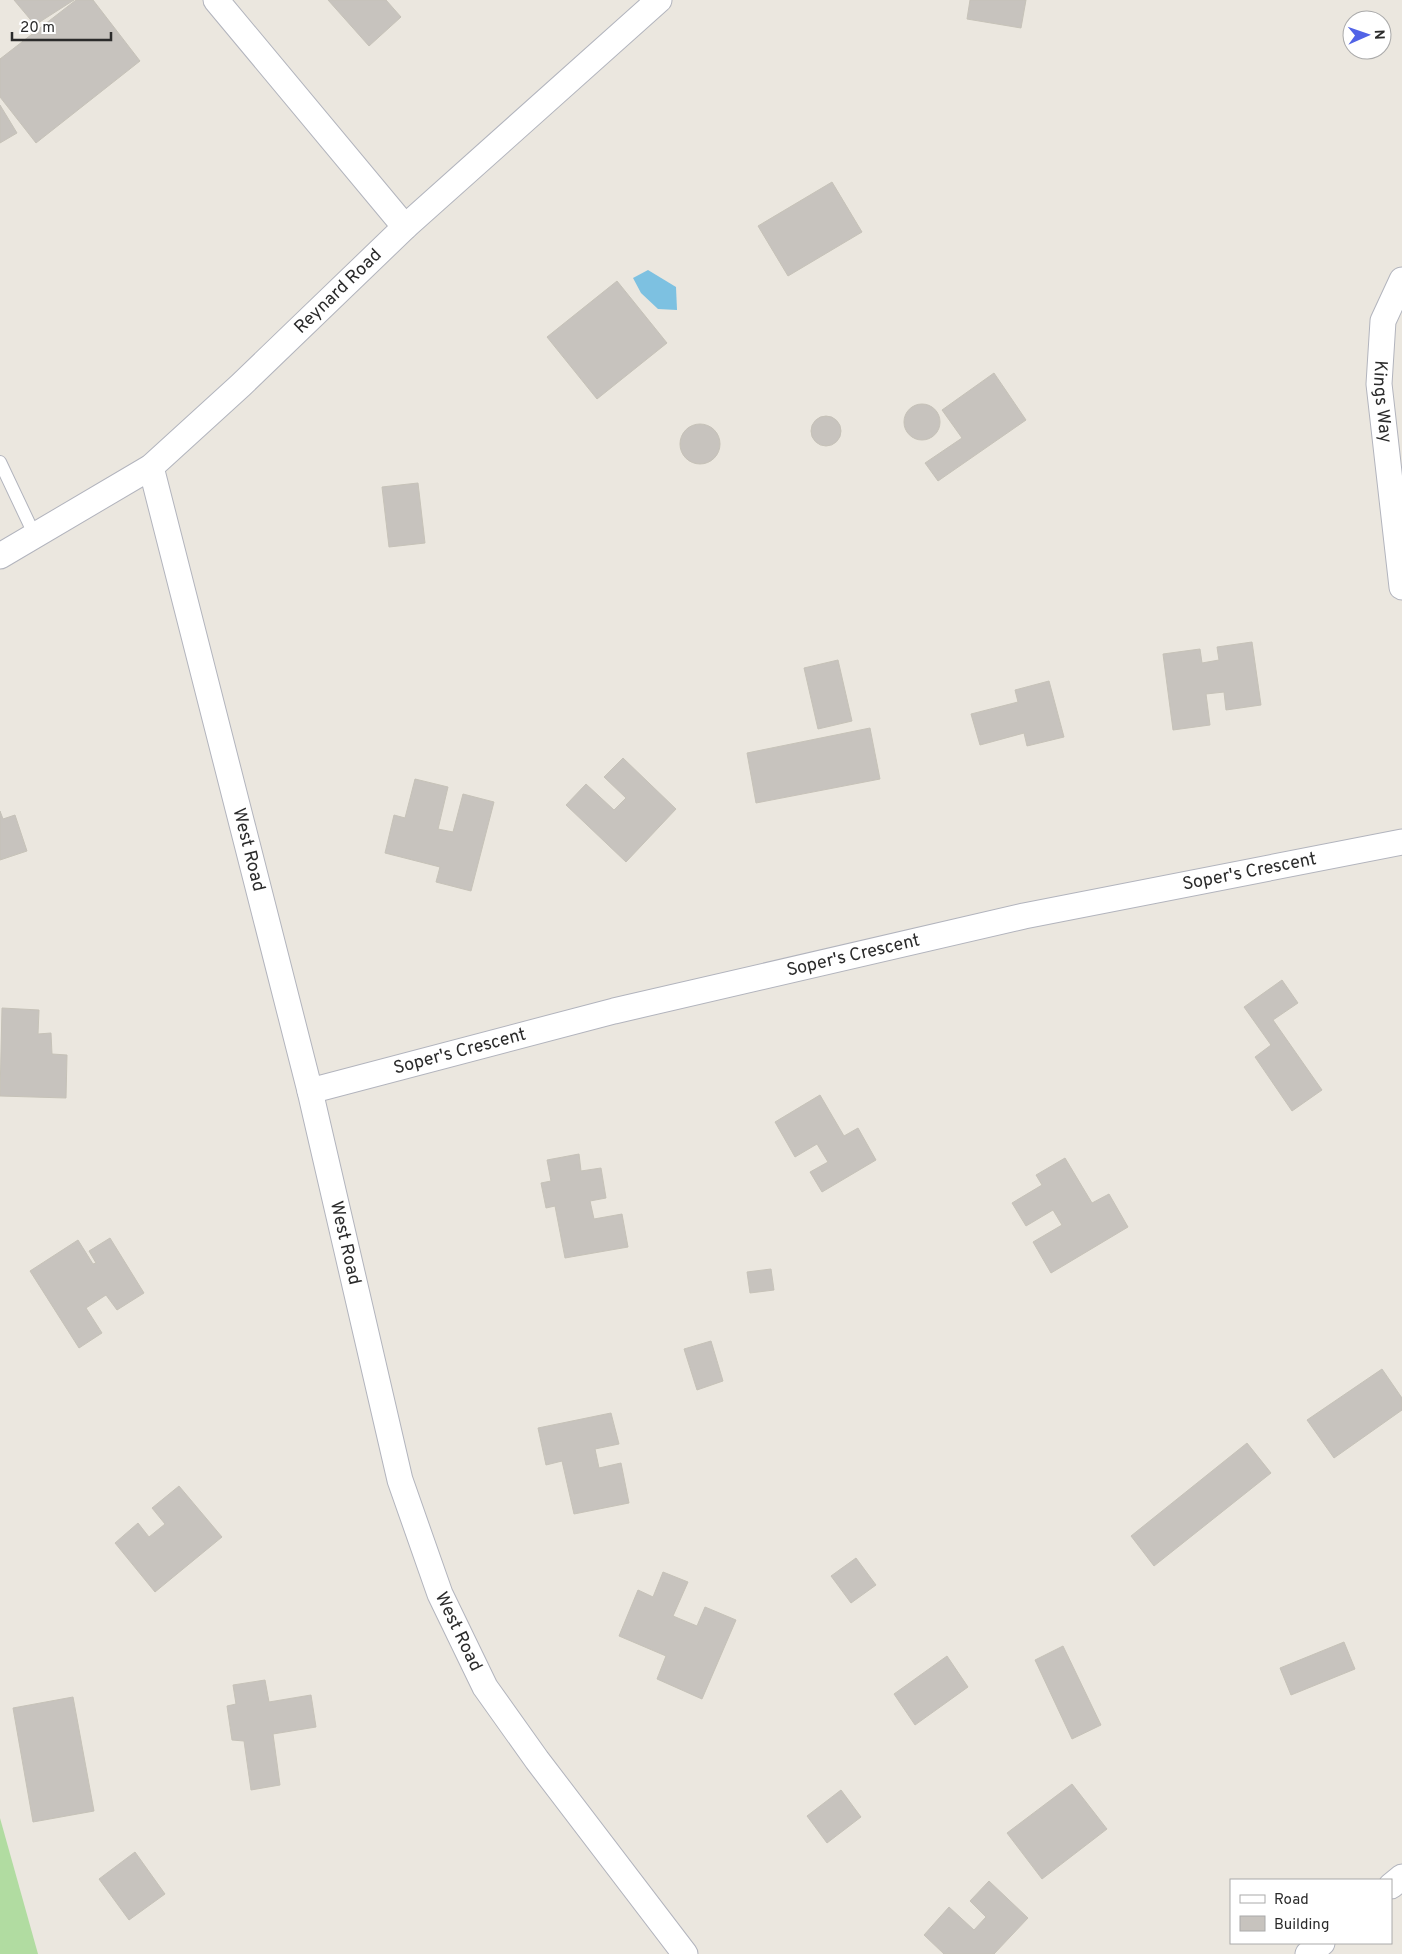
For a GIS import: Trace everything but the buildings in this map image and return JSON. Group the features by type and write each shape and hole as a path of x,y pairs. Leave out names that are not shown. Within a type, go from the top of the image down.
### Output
{"street":[{"path":"216,0 405,228"},
{"name":"Reynard Road","path":"0,556 151,467 241,385 405,228 659,0"},
{"name":"Kings Way","path":"1402,280 1383,321 1379,384 1402,587"},
{"name":"West Road","path":"151,467 310,1091 400,1480 440,1594 485,1687 537,1760 685,1954"},
{"name":"Soper's Crescent","path":"310,1091 614,1011 1024,916 1402,842"},
{"path":"1392,1885 1402,1877"},
{"path":"1308,1954 1321,1944"}],"lane":[{"path":"0,462 35,536"}],"green space":[{"path":"0,1818 38,1954 0,1954"}],"water":[{"path":"648,270 676,287 677,310 658,309 641,293 633,278"}]}
